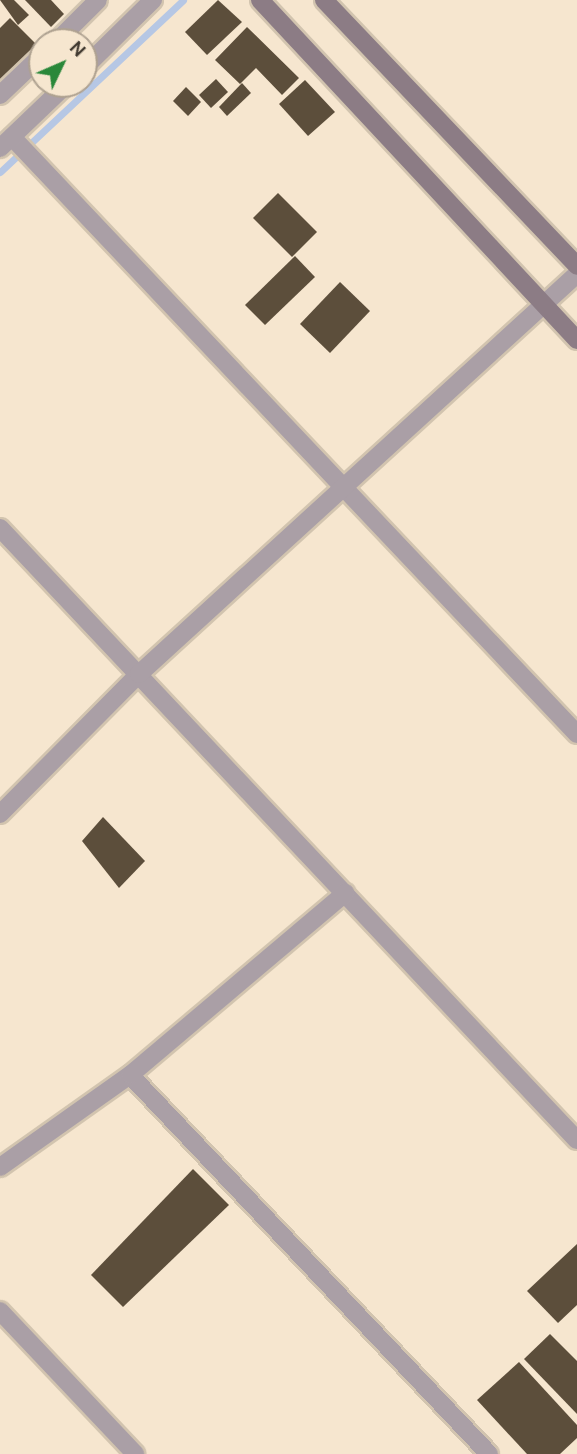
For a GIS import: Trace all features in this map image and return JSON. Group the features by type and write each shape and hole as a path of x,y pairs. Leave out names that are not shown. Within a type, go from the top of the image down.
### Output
{"street":[{"path":"70,28 99,0"},
{"path":"98,54 153,0"},
{"path":"260,0 577,340"},
{"path":"324,0 577,266"},
{"path":"0,95 28,68"},
{"path":"53,98 6,143 577,734"},
{"path":"0,814 139,674 340,489 547,308 577,274"},
{"path":"0,528 577,1140"},
{"path":"0,1167 130,1075 345,893"},
{"path":"130,1075 489,1454"},
{"path":"0,1311 135,1454"}],"building":[{"path":"0,0 14,0 29,15 18,25"},
{"path":"25,0 51,0 64,14 51,27"},
{"path":"218,0 242,22 207,55 185,32"},
{"path":"10,18 28,36 28,54 0,82 0,28"},
{"path":"247,27 299,78 282,95 256,68 240,84 215,60"},
{"path":"216,79 228,92 211,108 199,95"},
{"path":"305,80 335,112 308,136 279,104"},
{"path":"242,83 251,93 227,116 219,107"},
{"path":"186,87 201,102 188,116 173,101"},
{"path":"278,193 317,232 292,257 253,218"},
{"path":"295,256 315,277 265,325 245,305"},
{"path":"340,282 370,311 330,353 300,324"},
{"path":"103,817 145,861 119,888 82,841"},
{"path":"193,1169 229,1205 123,1307 91,1275"},
{"path":"577,1244 577,1305 558,1323 527,1291"},
{"path":"550,1334 577,1361 577,1414 524,1359"},
{"path":"519,1362 577,1425 577,1438 560,1454 527,1454 477,1400"}],"waterway":[{"path":"0,172 183,0"}]}
